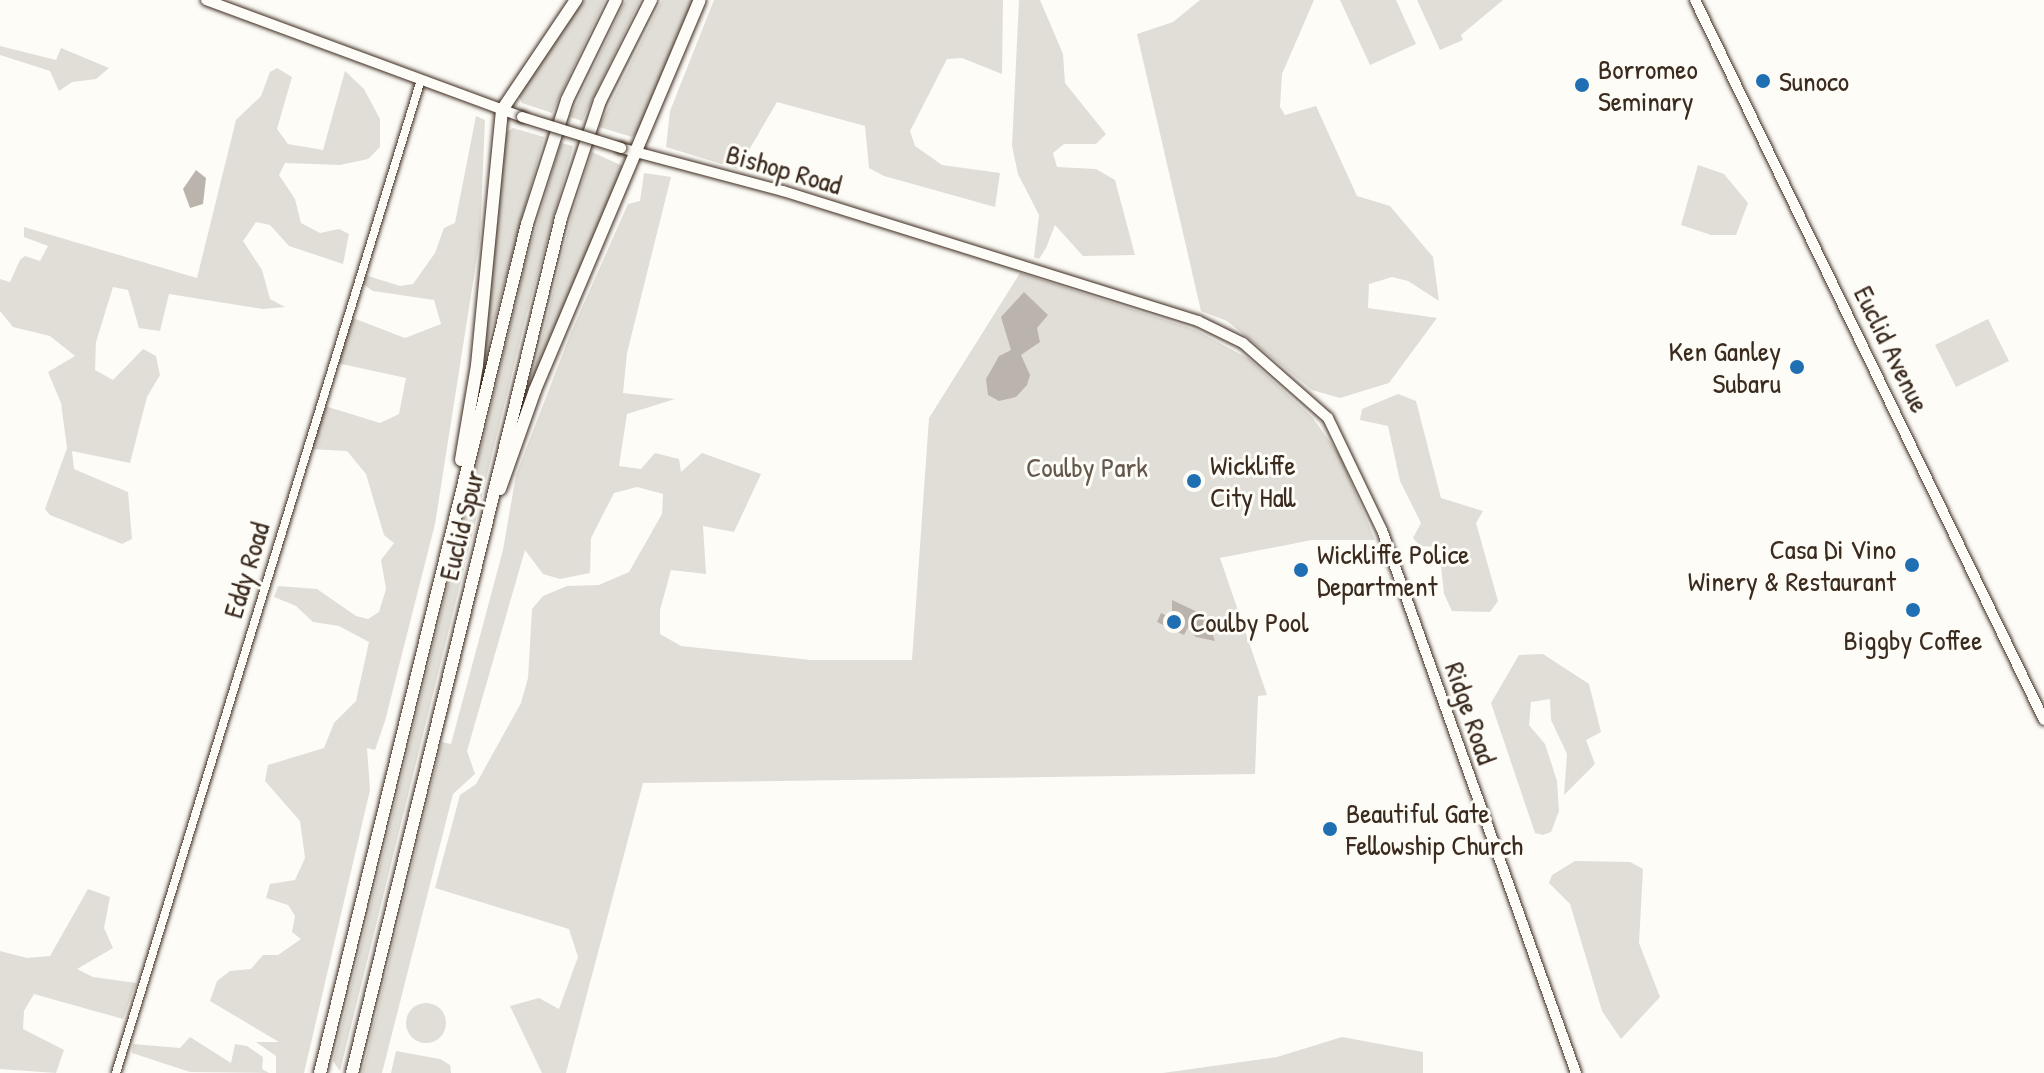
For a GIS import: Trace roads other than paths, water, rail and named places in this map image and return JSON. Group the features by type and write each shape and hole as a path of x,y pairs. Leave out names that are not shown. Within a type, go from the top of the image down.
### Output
{"highway":[{"path":"445,561 477,365 502,110 576,0"},
{"name":"Euclid Spur","path":"320,1073 541,174 577,76 616,0"},
{"name":"Euclid Spur","path":"352,1073 484,531 583,146 610,77 651,0"},
{"path":"484,531 535,390 638,153 700,0"}],"main road":[{"name":"Bishop Road","path":"206,0 522,117 638,153 783,191 1198,321 1243,343 1328,418"},
{"name":"Euclid Avenue","path":"1695,0 2044,720"},
{"name":"Ridge Road","path":"1328,418 1382,530 1576,1073"}],"street":[{"name":"Eddy Road","path":"116,1073 421,80"}],"place":[{"name":"Sunoco","path":"1763,81"},
{"name":"Borromeo Seminary","path":"1582,85"},
{"name":"Ken Ganley Subaru","path":"1797,367"},
{"name":"Wickliffe City Hall","path":"1194,481"},
{"name":"Casa Di Vino Winery & Restaurant","path":"1912,565"},
{"name":"Wickliffe Police Department","path":"1301,570"},
{"name":"Biggby Coffee","path":"1913,610"},
{"name":"Coulby Pool","path":"1174,622"},
{"name":"Beautiful Gate Fellowship Church","path":"1330,829"}],"park label":[{"name":"Coulby Park","path":"1087,467"}]}
